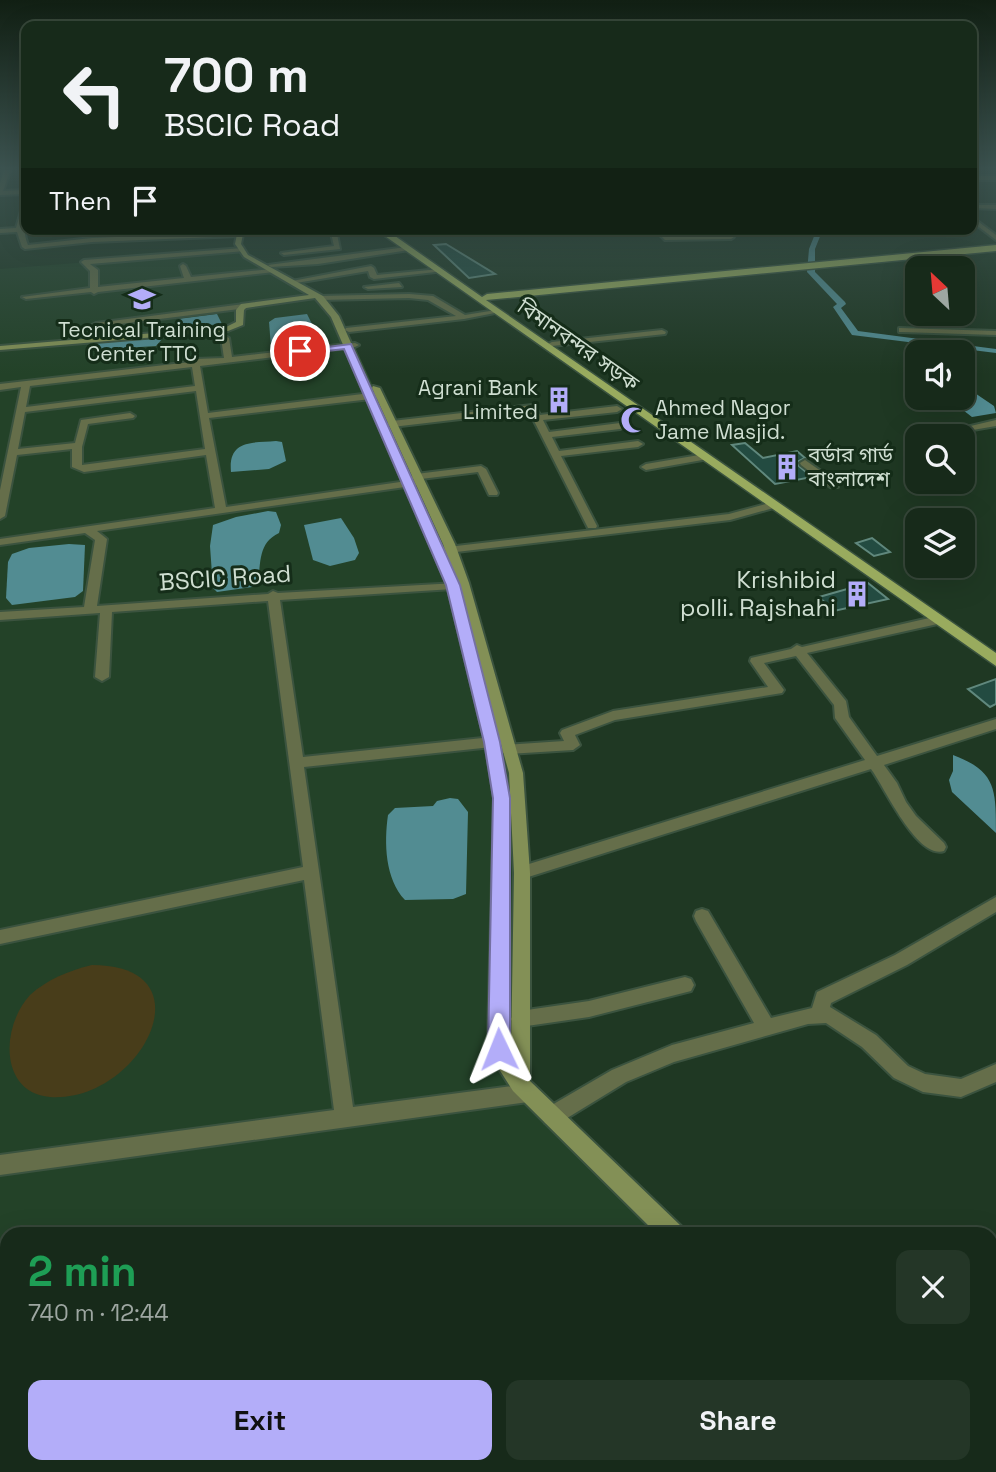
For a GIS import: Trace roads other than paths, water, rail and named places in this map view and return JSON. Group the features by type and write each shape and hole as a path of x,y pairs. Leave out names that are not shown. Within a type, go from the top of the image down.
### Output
{"main road":[{"path":"240,237 240,247 246,256 276,267 320,296 342,316 349,330 351,345"},
{"name":"বিমানবন্দর সড়ক","path":"390,237 492,304 769,502 996,648"},
{"name":"বিমানবন্দর সড়ক","path":"399,237 473,287 492,304 512,312 552,344 825,536 996,661"},
{"path":"492,304 538,295 996,250"},
{"path":"276,267 320,296 335,316 351,345 443,548 463,583 520,797 520,1019 524,1089"},
{"path":"473,287 538,295"},
{"path":"522,303 538,295"},
{"path":"0,348 228,328 240,323 240,310 244,306 320,296"},
{"path":"374,396 392,424 414,481"},
{"path":"443,548 492,742 501,798 497,1038 504,1060 524,1089 666,1227"}],"street":[{"path":"24,237 25,247 153,237"},
{"path":"284,253 338,248 335,237"},
{"path":"664,237 731,237"},
{"path":"276,267 284,253 281,240"},
{"path":"194,247 240,247"},
{"path":"94,292 94,270 83,262 240,247"},
{"path":"26,297 189,281 407,248"},
{"path":"183,266 189,281"},
{"path":"296,281 371,268 373,276 440,271"},
{"path":"320,296 400,285"},
{"path":"320,296 430,298 464,317"},
{"path":"349,330 464,317 492,304"},
{"path":"96,325 244,306"},
{"path":"902,330 996,333"},
{"path":"552,344 662,332"},
{"path":"225,338 228,359"},
{"path":"0,387 351,345"},
{"path":"195,362 221,510"},
{"path":"0,516 4,479 26,383"},
{"path":"20,410 199,388"},
{"path":"204,416 374,396"},
{"path":"392,424 532,408 592,526"},
{"path":"537,418 617,409"},
{"path":"130,416 85,422 77,446 77,467 84,470 211,451"},
{"path":"975,427 996,423"},
{"path":"547,435 620,426"},
{"path":"557,454 638,443"},
{"path":"12,453 77,446"},
{"path":"646,467 705,457"},
{"path":"805,463 834,485"},
{"path":"0,542 481,469 492,493"},
{"path":"443,548 592,526 729,510 769,502"},
{"path":"443,548 730,517 769,502"},
{"path":"86,529 101,539 90,609"},
{"name":"BSCIC Road","path":"0,616 273,595 453,585"},
{"path":"273,595 345,1117"},
{"path":"102,677 106,608"},
{"path":"508,749 573,745 567,733 613,716 777,690 756,661 797,649 938,620"},
{"path":"797,649 841,704 842,718 921,834 938,847"},
{"path":"522,873 996,724"},
{"path":"297,763 492,742"},
{"path":"0,937 310,873"},
{"path":"820,1016 823,998 901,960 996,904"},
{"path":"702,916 767,1029"},
{"path":"520,1019 589,1009 685,985"},
{"path":"552,1116 619,1076 672,1054 808,1016 830,1015 869,1041 901,1072 923,1083 961,1088 996,1073"},
{"path":"0,1165 524,1089"}],"water":[{"path":"217,314 222,324 178,328 175,323 178,319"},
{"path":"307,314 322,344 288,349 271,347 269,322 275,318"},
{"path":"163,338 156,346 92,350 94,343"},
{"path":"975,393 994,406 996,413 972,417 963,410 975,410"},
{"path":"282,442 286,461 269,469 231,472 233,454 237,449 250,443"},
{"path":"268,511 276,512 281,525 279,533 267,542 264,548 258,583 252,587 217,592 213,588 210,546 213,525"},
{"path":"341,518 354,538 359,553 355,560 330,566 313,560 304,525"},
{"path":"85,545 83,591 75,597 12,605 6,598 8,562 12,554 29,548"},
{"path":"953,755 978,768 991,784 996,833 952,792 949,780 953,771"},
{"path":"458,799 468,812 466,894 453,899 405,900 393,882 390,871 386,837 388,815 395,808 433,806 437,801"}],"waterway":[{"path":"817,237 812,249 811,272 842,304 837,307 855,333 996,351"}],"place":[{"name":"Tecnical Training Center TTC","path":"142,299"},
{"name":"Agrani Bank Limited","path":"559,400"},
{"name":"Ahmed Nagor Jame Masjid.","path":"634,420"},
{"name":"বর্ডার গার্ড বাংলাদেশ","path":"787,467"},
{"name":"Krishibid polli. Rajshahi","path":"857,594"}]}
